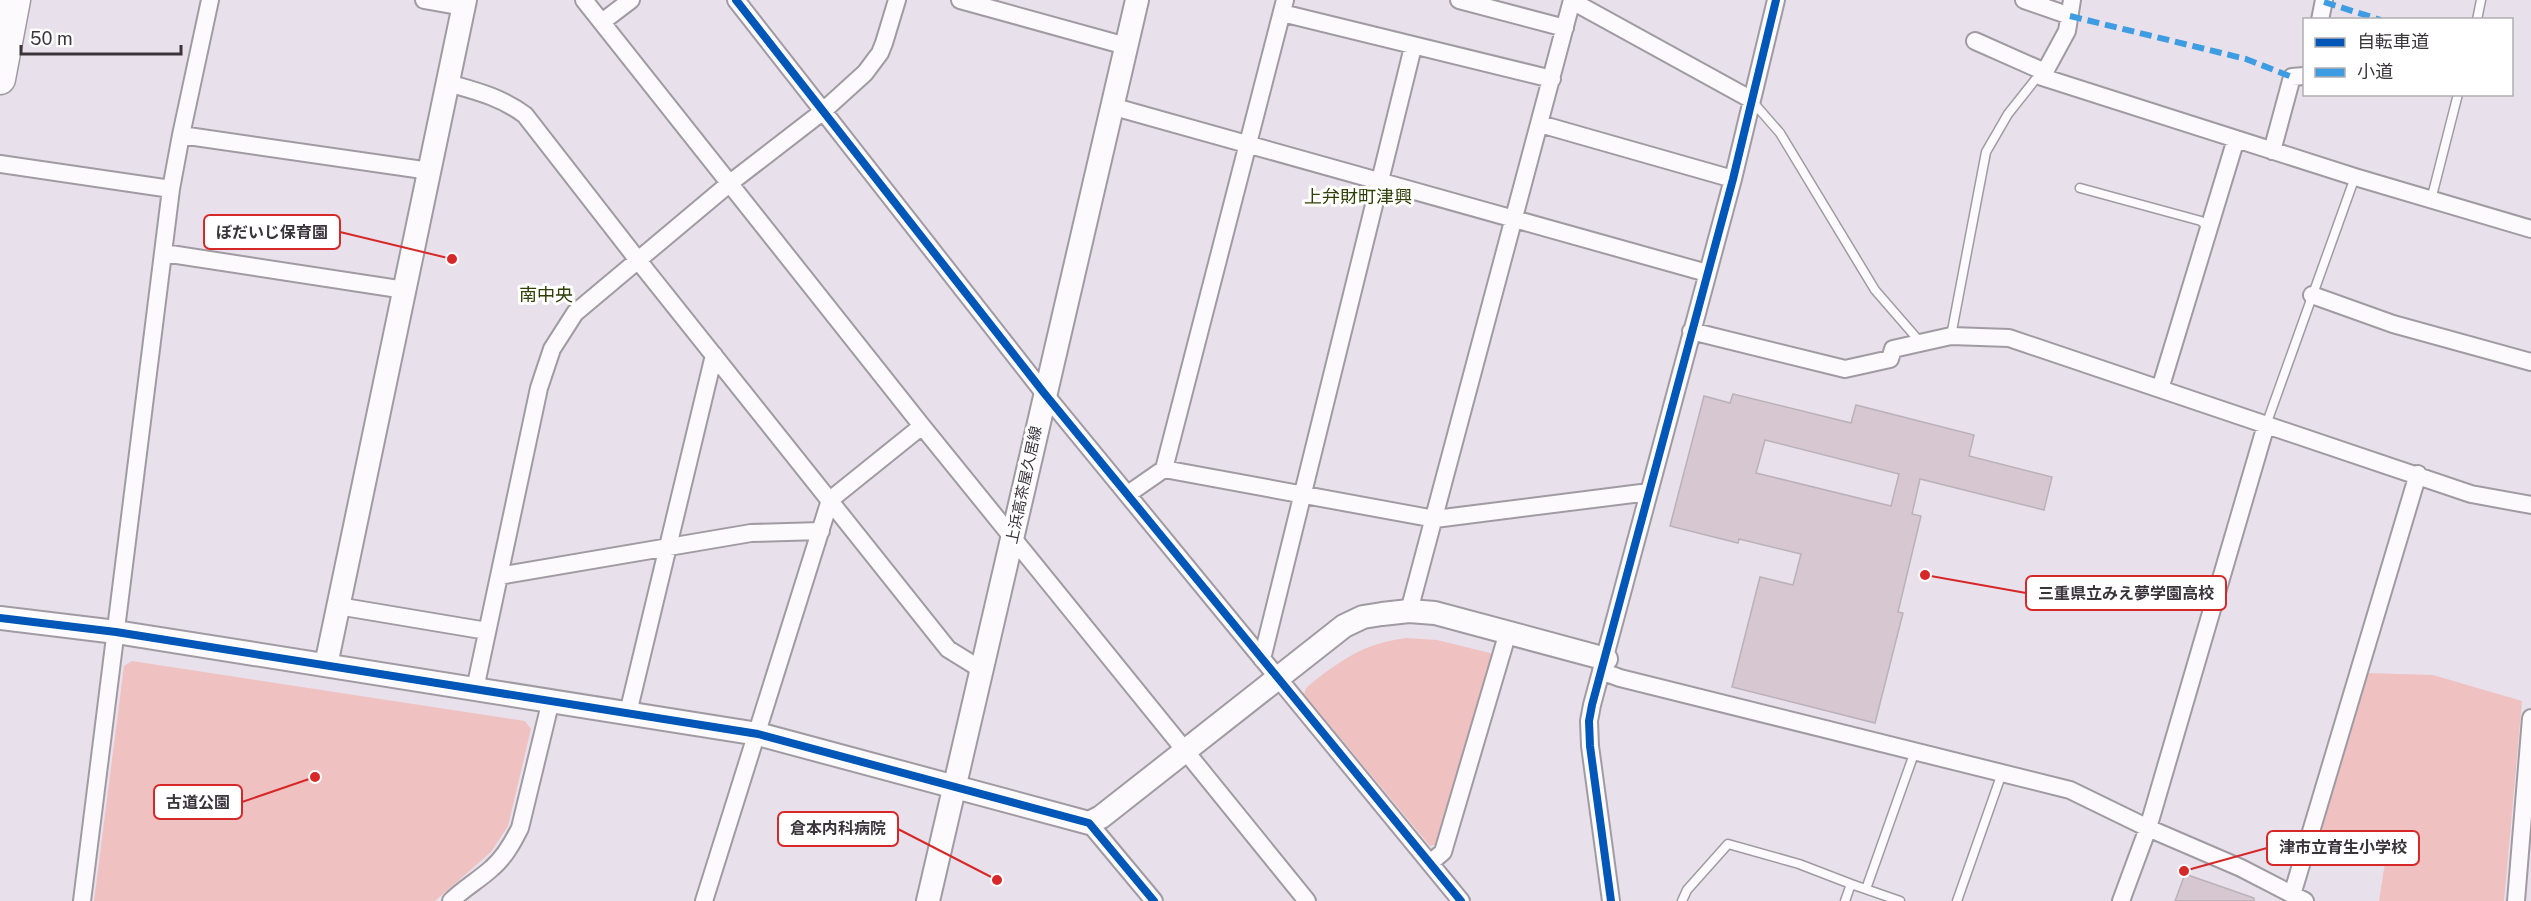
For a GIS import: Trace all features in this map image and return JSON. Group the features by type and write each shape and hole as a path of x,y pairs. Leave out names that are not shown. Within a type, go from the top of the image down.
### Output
{"highway":[{"path":"0,79 15,0"}],"street":[{"path":"82,901 171,189 210,0"},
{"path":"326,665 464,3 424,0"},
{"path":"584,0 922,426 1307,901"},
{"path":"602,22 631,0"},
{"path":"736,0 1044,393 1461,901"},
{"path":"475,689 539,388 552,349 575,313 730,183 822,112 874,62 884,43 897,0"},
{"path":"960,0 1126,45"},
{"name":"上浜高茶屋久居線","path":"928,901 1137,0"},
{"path":"1459,0 1565,28"},
{"path":"1611,901 1590,746 1589,721 1733,179 1776,0"},
{"path":"2024,0 2071,8 2067,31 2043,75"},
{"path":"2320,18 2324,0"},
{"path":"1409,611 1516,219 1572,1 1752,100"},
{"path":"1128,494 1164,469 1283,6 1413,46 1552,79"},
{"path":"1975,40 2043,75 2272,151 2531,229"},
{"path":"1262,659 1413,46"},
{"path":"2272,151 2292,77 2303,76"},
{"path":"448,83 510,103 525,115 948,649 982,670"},
{"path":"1111,106 1707,273"},
{"path":"1540,124 1733,179"},
{"path":"181,135 430,171"},
{"path":"2160,389 2236,139"},
{"path":"0,164 171,189"},
{"path":"164,253 405,290"},
{"path":"2312,296 2393,324 2531,362"},
{"path":"1691,331 1845,369 1890,359 1893,349 1951,336 2009,338 2418,474 2471,494 2531,505"},
{"path":"628,713 714,355"},
{"path":"2121,901 2148,828 2265,425"},
{"path":"704,901 830,500 922,426"},
{"path":"1164,469 1435,519 1649,492"},
{"path":"1089,823 1101,817 1186,752 1344,626 1363,617 1409,611 1461,618 1508,632 1604,665 1620,678 2070,790 2148,828 2241,868 2299,898 2418,474"},
{"path":"499,576 751,533 821,531"},
{"path":"338,606 487,631"},
{"path":"0,618 116,632 758,734 1089,823 1154,901"},
{"path":"1430,863 1443,852 1508,632"},
{"path":"451,901 465,887 493,867 511,846 520,828 551,700"},
{"path":"2521,893 2531,718"}],"lane":[{"path":"2476,18 2481,0"},
{"path":"1951,336 1986,152 2008,114 2035,80 2043,75"},
{"path":"2431,200 2457,96"},
{"path":"1752,100 1780,134 1875,290 1921,343"},
{"path":"2265,425 2355,177"},
{"path":"2080,188 2201,221 2208,228"},
{"path":"1866,889 1915,752"},
{"path":"1957,901 2002,773"},
{"path":"1682,901 1687,890 1728,844 1799,864 1900,901"},
{"path":"1845,901 1851,884"}],"shaded area":[{"path":"1406,638 1437,640 1490,653 1495,661 1440,844 1430,846 1304,694 1306,688 1352,655 1376,645"},
{"path":"132,661 525,721 531,729 508,826 491,852 435,901 94,901 124,666"},
{"path":"2365,673 2433,675 2522,701 2504,901 2379,901 2385,863 2315,845"}],"building":[{"path":"1733,394 1851,423 1856,405 1974,435 1969,456 2052,477 2044,510 1920,479 1912,514 1921,516 1898,612 1903,613 1875,723 1732,687 1760,577 1793,585 1801,554 1739,539 1738,543 1670,526 1704,396 1730,403","holes":["1765,440 1899,474 1891,506 1756,473"]},
{"path":"2185,874 2254,898 2254,901 2175,901"}],"marked path":[{"path":"2324,2 2375,18"},
{"path":"2070,16 2246,59 2292,77"}],"cycle path":[{"path":"736,0 1044,393 1461,901"},
{"path":"1611,901 1590,746 1589,721 1733,179 1776,0"},
{"path":"0,618 116,632 758,734 1089,823 1154,901"}],"place":[{"name":"ぼだいじ保育園","path":"452,259"},
{"name":"三重県立みえ夢学園高校","path":"1925,575"},
{"name":"古道公園","path":"315,777"},
{"name":"津市立育生小学校","path":"2184,871"},
{"name":"倉本内科病院","path":"997,880"}],"district":[{"name":"上弁財町津興","path":"1358,197"},
{"name":"南中央","path":"546,295"}]}
